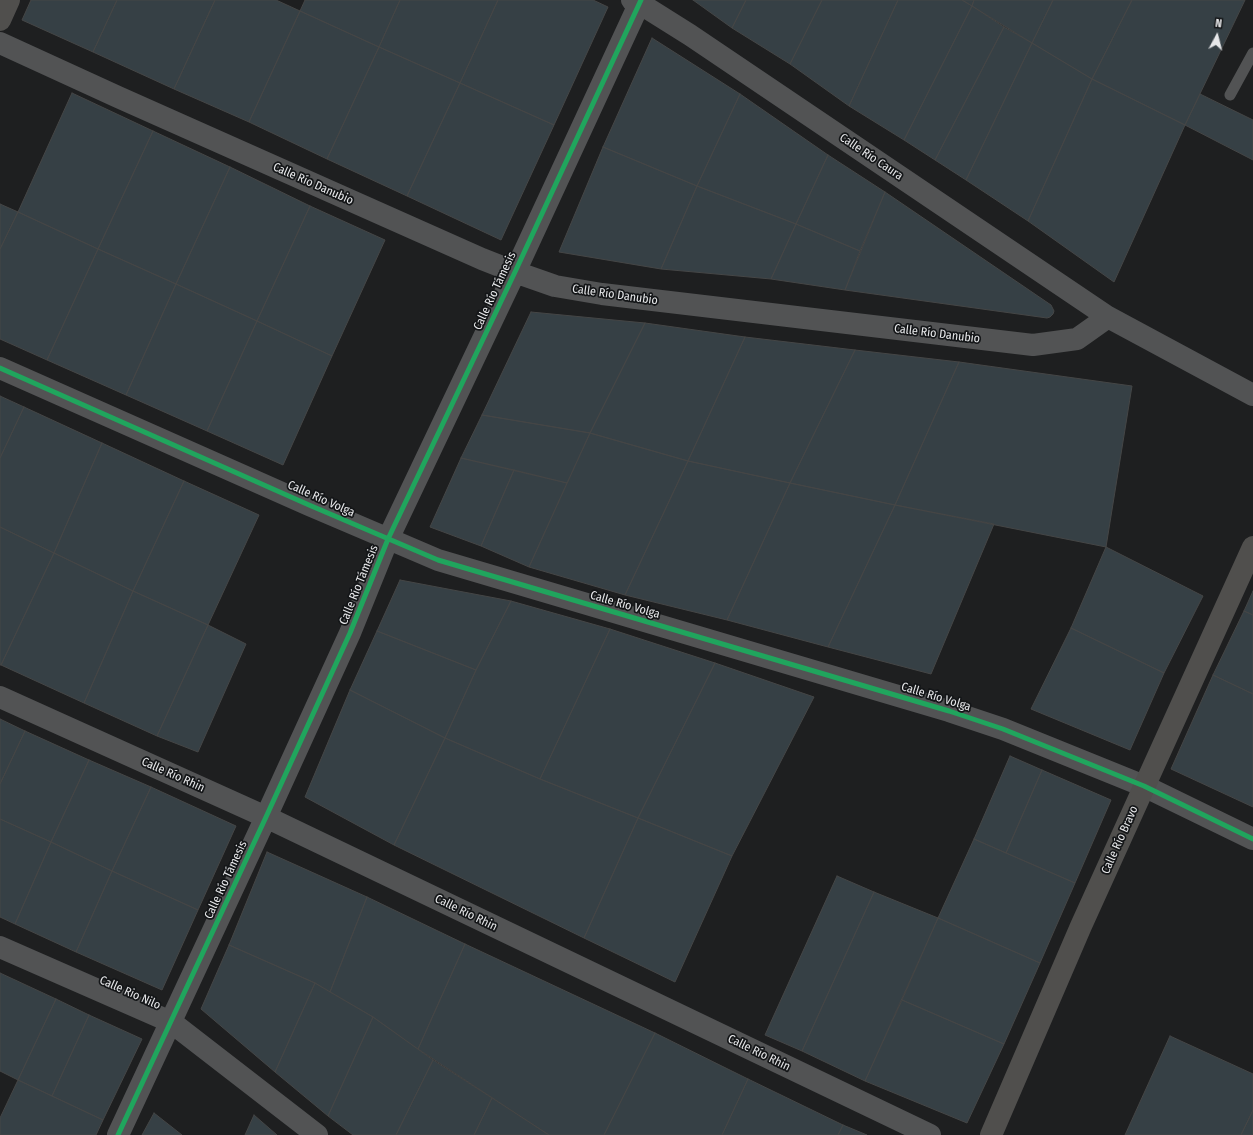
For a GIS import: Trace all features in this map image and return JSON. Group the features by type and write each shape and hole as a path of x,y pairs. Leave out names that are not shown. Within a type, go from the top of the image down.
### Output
{"street":[{"path":"0,20 9,0"},
{"name":"Calle Río Támesis","path":"118,1135 350,633 388,539 515,272 637,1"},
{"name":"Calle Río Caura","path":"637,1 690,35 1108,317"},
{"name":"Calle Río Danubio","path":"0,43 482,259 555,286 602,294 1033,345 1077,339 1108,317"},
{"path":"1108,317 1253,395"},
{"name":"Calle Río Volga","path":"0,368 438,560 942,709 1003,729 1144,786 1253,839"},
{"name":"Calle Río Bravo","path":"991,1135 1081,926 1253,547"},
{"name":"Calle Río Rhin","path":"0,697 266,817 930,1135"},
{"name":"Calle Rio Nilo","path":"0,947 171,1022 316,1135"}],"lane":[{"path":"1230,95 1253,53"}],"building":[{"path":"31,0 117,0 93,52 22,20"},
{"path":"117,0 215,0 174,89 93,52"},
{"path":"215,0 276,0 300,11 249,122 174,89"},
{"path":"305,0 400,0 379,47 300,11"},
{"path":"400,0 498,0 460,83 379,47"},
{"path":"498,0 593,0 608,7 554,125 460,83"},
{"path":"693,0 746,0 732,28"},
{"path":"746,0 822,0 790,64 732,28"},
{"path":"822,0 898,0 849,106 790,64"},
{"path":"898,0 962,0 972,6 904,140 849,106"},
{"path":"962,0 974,0 972,6"},
{"path":"974,0 1053,0 1032,43 972,6"},
{"path":"1053,0 1132,0 1092,79 1032,43"},
{"path":"1132,0 1245,0 1185,125 1092,79"},
{"path":"972,6 1004,27 935,160 904,140"},
{"path":"300,11 379,47 327,159 249,122"},
{"path":"1004,27 1032,43 966,180 935,160"},
{"path":"652,38 740,94 697,186 603,147"},
{"path":"1032,43 1092,79 1028,221 966,180"},
{"path":"379,47 460,83 407,196 327,159"},
{"path":"1092,79 1185,125 1114,282 1028,221"},
{"path":"460,83 554,125 501,240 407,196"},
{"path":"72,93 153,131 98,249 18,212"},
{"path":"740,94 828,155 796,224 697,186"},
{"path":"1200,94 1253,120 1253,160 1185,125"},
{"path":"153,131 230,167 176,284 98,249"},
{"path":"603,147 697,186 661,269 559,252"},
{"path":"828,155 885,192 860,251 796,224"},
{"path":"230,167 310,206 257,321 176,284"},
{"path":"697,186 796,224 771,279 661,269"},
{"path":"885,192 1051,305 1054,311 1053,314 1047,318 845,290"},
{"path":"0,204 18,212 0,249"},
{"path":"310,206 385,240 332,356 257,321"},
{"path":"18,212 98,249 47,360 0,339 0,249"},
{"path":"796,224 860,251 845,290 771,279"},
{"path":"98,249 176,284 126,395 47,360"},
{"path":"176,284 257,321 207,431 126,395"},
{"path":"531,312 645,323 590,433 482,415"},
{"path":"257,321 332,356 283,465 207,431"},
{"path":"645,323 745,337 688,461 590,433"},
{"path":"745,337 855,350 790,483 688,461"},
{"path":"855,350 959,362 895,505 790,483"},
{"path":"959,362 1132,386 1106,547 895,505"},
{"path":"0,396 24,407 0,458"},
{"path":"24,407 102,443 54,553 0,527 0,458"},
{"path":"482,415 590,433 567,483 461,458"},
{"path":"590,433 688,461 625,595 529,567"},
{"path":"102,443 184,481 133,591 54,553"},
{"path":"461,458 514,470 481,546 430,527"},
{"path":"688,461 790,483 727,620 625,595"},
{"path":"514,470 567,483 529,567 481,546"},
{"path":"184,481 259,515 208,625 133,591"},
{"path":"790,483 895,505 828,647 727,620"},
{"path":"895,505 994,524 931,674 828,647"},
{"path":"0,527 54,553 1,665 0,665"},
{"path":"1106,547 1203,596 1164,673 1071,628"},
{"path":"54,553 133,591 84,703 1,665"},
{"path":"400,580 511,601 476,670 377,631"},
{"path":"133,591 208,625 157,736 84,703"},
{"path":"1253,591 1253,615 1244,611"},
{"path":"511,601 610,629 540,779 445,738 476,670"},
{"path":"1244,611 1253,615 1253,694 1213,675"},
{"path":"208,625 246,644 198,752 157,736"},
{"path":"1071,628 1164,673 1130,750 1031,709"},
{"path":"610,629 715,663 638,818 540,779"},
{"path":"377,631 476,670 445,738 350,690"},
{"path":"715,663 814,697 732,856 638,818"},
{"path":"1213,675 1253,694 1253,807 1171,769"},
{"path":"350,690 445,738 394,845 305,797"},
{"path":"0,719 25,731 0,784"},
{"path":"25,731 89,760 51,842 0,819 0,784"},
{"path":"445,738 540,779 638,818 584,938 394,845"},
{"path":"1010,756 1042,770 1006,853 974,839"},
{"path":"89,760 151,787 112,871 51,842"},
{"path":"1042,770 1111,800 1075,883 1006,853"},
{"path":"151,787 236,826 198,910 112,871"},
{"path":"638,818 732,856 675,982 584,938"},
{"path":"0,819 51,842 15,924 0,917"},
{"path":"974,839 1075,883 1040,963 938,918"},
{"path":"51,842 112,871 76,952 15,924"},
{"path":"267,852 367,897 330,992 315,983 229,945"},
{"path":"112,871 198,910 162,990 76,952"},
{"path":"837,876 874,892 802,1051 765,1035"},
{"path":"874,892 938,918 865,1081 802,1051"},
{"path":"367,897 465,944 418,1049 373,1017 330,992"},
{"path":"938,918 1040,963 1004,1044 902,1000"},
{"path":"465,944 655,1033 604,1135 549,1135 418,1049"},
{"path":"229,945 315,983 275,1072 201,1009"},
{"path":"0,973 56,999 18,1080 0,1071"},
{"path":"315,983 373,1017 328,1116 275,1072"},
{"path":"56,999 89,1015 52,1096 18,1080"},
{"path":"902,1000 1004,1044 967,1123 865,1081"},
{"path":"89,1015 142,1039 103,1120 52,1096"},
{"path":"373,1017 433,1060 396,1135 353,1135 328,1116"},
{"path":"655,1033 748,1079 722,1135 604,1135"},
{"path":"1170,1036 1253,1074 1253,1110 1241,1135 1125,1135"},
{"path":"433,1060 492,1098 474,1135 396,1135"},
{"path":"748,1079 843,1125 838,1135 722,1135"},
{"path":"18,1080 103,1120 96,1135 0,1135 0,1118"},
{"path":"492,1098 549,1135 474,1135"},
{"path":"1253,1110 1253,1135 1241,1135"},
{"path":"154,1113 182,1135 142,1135"},
{"path":"254,1115 277,1135 245,1135"},
{"path":"843,1125 867,1135 838,1135"}],"cycle path":[{"path":"118,1135 350,633 388,539 515,272 641,0"},
{"path":"0,368 309,505 438,560 949,711 1003,729 1144,786 1253,839"}]}
